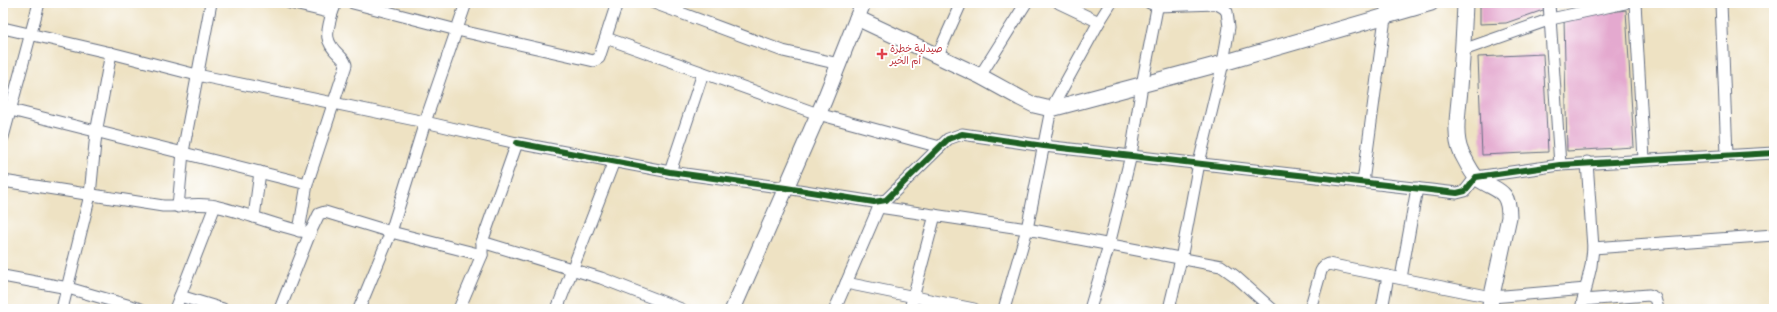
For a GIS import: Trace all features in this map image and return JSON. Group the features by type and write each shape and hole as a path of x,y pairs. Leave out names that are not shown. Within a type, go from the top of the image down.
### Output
{"street":[{"path":"3,137 7,109 31,34 39,3"},
{"path":"178,207 183,152 211,3"},
{"path":"280,309 304,232 306,184 346,65 345,60 330,46 328,42 327,33 334,8 290,3"},
{"path":"353,3 457,30 594,61 599,58 617,3"},
{"path":"359,309 391,232 425,122 466,3"},
{"path":"654,3 783,51 839,64"},
{"path":"733,309 818,114 863,3"},
{"path":"936,57 961,3"},
{"path":"980,76 1026,3"},
{"path":"1059,3 1099,22"},
{"path":"1004,309 1027,229 1051,109 1111,3"},
{"path":"857,18 936,57 980,76 1034,105 1051,109 1223,63 1386,9 1431,3"},
{"path":"1465,3 1458,143 1461,152 1476,177 1503,194 1507,199 1509,208 1509,217 1491,303"},
{"path":"1549,3 1560,164"},
{"path":"1463,50 1550,19 1625,3"},
{"path":"1635,3 1644,159"},
{"path":"1721,3 1727,155"},
{"path":"1090,309 1109,245 1131,156 1155,4 1217,4 1224,8 1230,20 1223,63 1199,163 1181,259 1169,309"},
{"path":"1364,182 1386,9"},
{"path":"3,28 197,75 425,122 517,143 670,172 874,202 935,215 1027,229 1221,266 1235,276 1272,309"},
{"path":"606,38 818,114 940,147"},
{"path":"62,309 90,195 96,132 111,53"},
{"path":"670,172 703,73"},
{"path":"7,109 306,184"},
{"path":"835,309 880,204 900,188 948,139 962,134 1044,146 1457,193 1465,191 1476,177 1560,164 1774,153"},
{"path":"459,309 482,255 482,242 517,143"},
{"path":"557,309 614,161"},
{"path":"1584,300 1593,248 1587,162"},
{"path":"254,217 260,172"},
{"path":"3,180 163,206 178,207 194,204 215,206 304,232"},
{"path":"1401,278 1417,188"},
{"path":"175,309 215,206"},
{"path":"304,232 319,214 325,212 391,232 482,255"},
{"path":"910,309 935,215"},
{"path":"1593,248 1774,235"},
{"path":"482,242 601,278 682,309"},
{"path":"1310,309 1321,270 1328,264 1401,278 1491,303 1584,300 1649,295 1655,298 1658,309"},
{"path":"3,276 68,288 141,309"},
{"path":"1382,309 1388,276"},
{"path":"846,283 974,309"},
{"path":"180,296 223,309"}],"building":[{"path":"1480,3 1544,3 1546,9 1506,23 1480,24"},
{"path":"1626,10 1634,147 1567,151 1564,18"},
{"path":"1543,54 1548,152 1482,155 1478,57"}],"cycle path":[{"path":"517,143 670,172 874,202 886,200 948,139 962,134 1044,146 1457,193 1465,191 1476,177 1560,165 1774,153"}],"place":[{"name":"صيدلية خطرة أم الخير","path":"882,54"}]}
